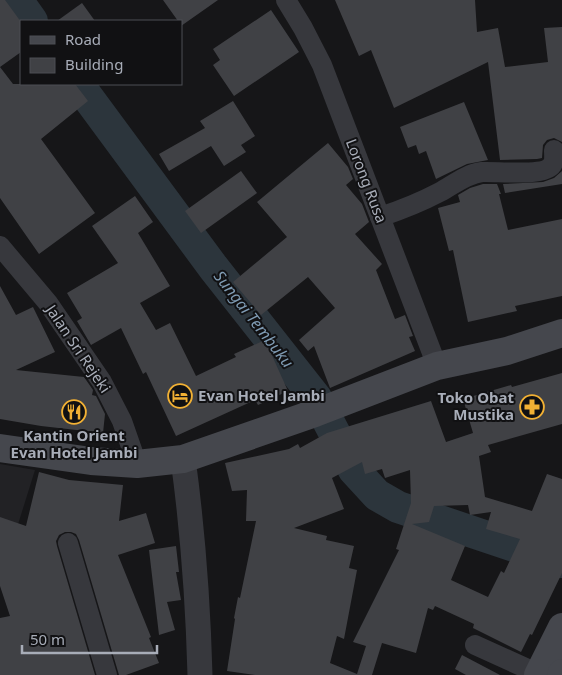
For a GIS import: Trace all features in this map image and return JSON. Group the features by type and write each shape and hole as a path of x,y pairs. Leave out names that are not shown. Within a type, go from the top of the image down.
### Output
{"main road":[{"path":"0,448 91,461 137,464 183,459 325,409 437,366 507,351 562,333"},
{"path":"550,674 562,627"}],"street":[{"name":"Lorong Rusa","path":"286,0 322,65 437,366"},
{"path":"380,216 409,207 462,179 479,173 521,173 547,169 552,166 554,161 554,150"},
{"name":"Jalan Sri Rejeki","path":"0,246 48,303 102,382 122,421 137,464"},
{"path":"183,459 192,524 198,602 200,675"},
{"path":"68,543 107,675"},
{"path":"475,645 550,674"}],"shaded area":[{"path":"0,464 35,470 0,582"}],"building":[{"path":"0,0 5,0 20,21 20,53 0,67"},
{"path":"163,0 218,0 182,25 182,20 177,20"},
{"path":"335,0 475,0 477,32 498,28 505,67 548,62 544,28 562,27 562,142 554,138 547,140 543,145 542,158 500,160 488,62 394,108 371,50 359,56"},
{"path":"82,3 94,20 58,20"},
{"path":"271,10 299,52 234,96 213,65 220,60 213,49"},
{"path":"0,67 13,84 76,85 88,101 41,139 95,213 39,254 0,198"},
{"path":"233,101 255,136 241,145 246,152 224,166 211,146 169,171 159,154 205,128 200,121"},
{"path":"464,102 488,160 467,164 436,179 426,151 419,154 416,145 408,148 400,127"},
{"path":"328,143 348,167 353,179 346,185 362,204 369,222 355,234 382,264 376,270 395,319 405,315 413,336 409,337 415,351 330,388 314,346 308,351 299,340 335,308 308,277 261,315 233,282 287,237 257,202"},
{"path":"241,171 257,193 201,233 185,211"},
{"path":"562,171 562,184 505,193 503,184 543,182 554,178"},
{"path":"483,184 497,184 501,194 499,194 508,230 562,219 562,296 515,306 517,311 468,322 453,250 449,251 438,208 460,202 458,195 470,188"},
{"path":"135,196 153,222 138,233 170,286 140,303 156,330 170,323 196,376 236,357 234,354 265,340 288,391 258,405 255,400 176,436 146,372 143,374 121,328 91,345 77,321 82,318 67,293 118,263 92,226"},
{"path":"0,286 16,315 33,307 55,352 16,370 84,377 93,390 92,395 96,396 105,414 103,433 0,419"},
{"path":"562,373 562,424 488,445 491,452 479,456 485,497 532,511 547,474 562,479 562,573 532,635 530,634 521,652 473,628 474,624 435,606 433,610 428,608 416,653 382,643 372,675 255,675 227,671 238,597 240,598 256,521 246,521 247,490 232,491 225,463 289,449 298,444 300,448 327,433 431,401 446,442 473,433 463,399 511,385 512,387","holes":["362,462 365,474 382,469 385,478 410,470 411,503 396,549 399,550 353,642 366,646 357,674 330,663 337,636 344,639 357,570 349,568 354,546 326,540 327,536 294,528 344,509 332,478","468,505 470,515 491,512 486,529 520,539 504,573 501,571 488,597 451,580 465,546 412,524 429,522 434,506"]},
{"path":"39,472 69,480 123,485 119,521 146,513 155,543 118,555 151,637 149,638 159,663 126,675 119,675 79,540 76,534 65,532 59,535 56,541 57,546 95,675 0,675 0,618 10,616 0,586 0,517 26,526"},
{"path":"176,546 179,572 176,572 181,600 167,602 175,630 159,635 149,550"},
{"path":"462,655 500,675 466,675 455,669"}],"waterway":[{"name":"Sungai Tembuku","path":"17,0 31,20"},
{"name":"Sungai Tembuku","path":"79,85 213,267 316,398 354,470 377,495 398,507 562,562"}],"place":[{"name":"Evan Hotel Jambi","path":"180,396"},
{"name":"Toko Obat Mustika","path":"532,407"},
{"name":"Kantin Orient Evan Hotel Jambi","path":"74,412"}]}
